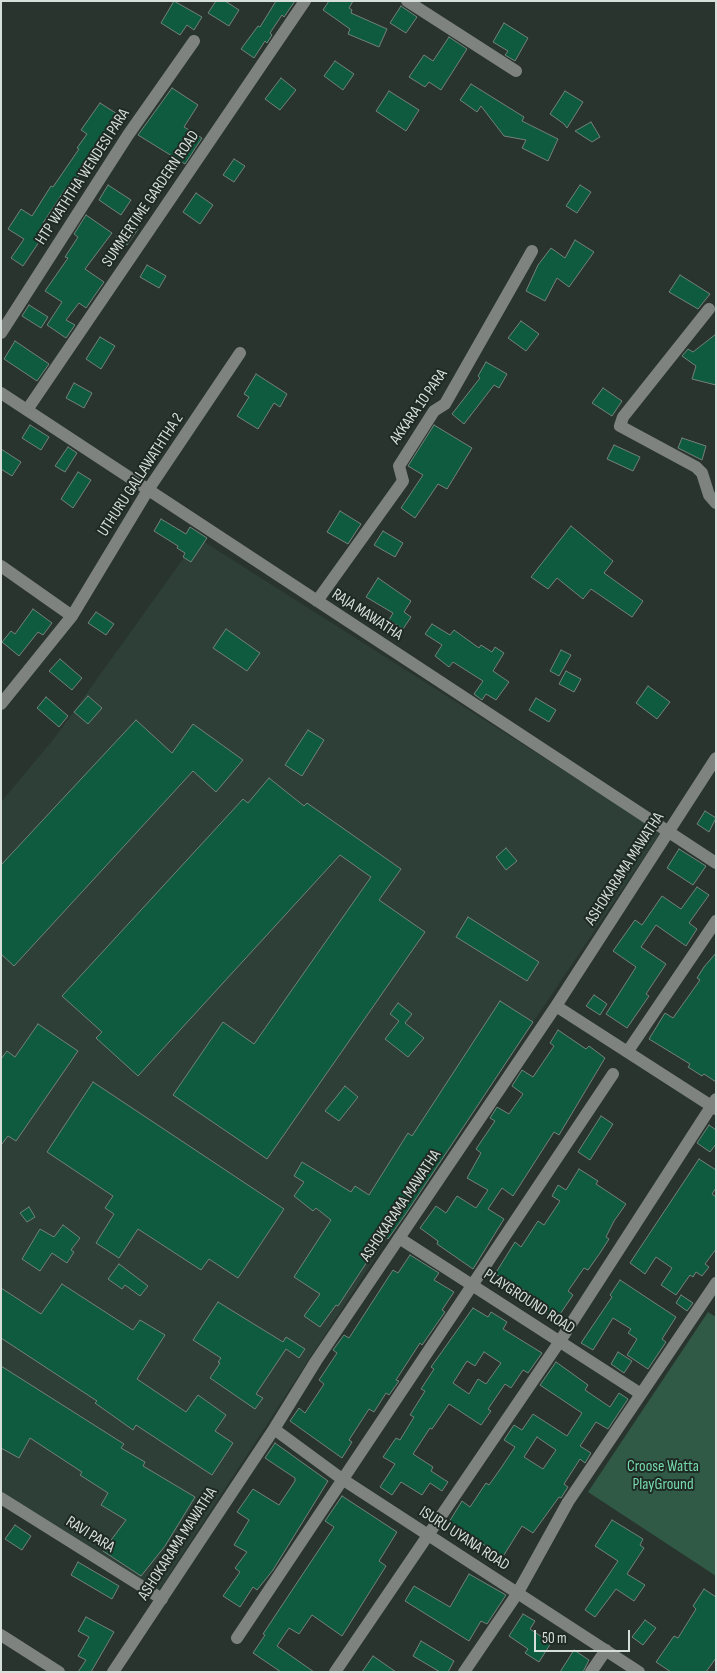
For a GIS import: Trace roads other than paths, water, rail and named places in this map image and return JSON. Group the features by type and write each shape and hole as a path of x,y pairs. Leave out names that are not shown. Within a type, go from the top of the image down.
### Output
{"street":[{"path":"407,1 516,71"},
{"name":"SUMMERTIME GARDERN ROAD","path":"27,410 304,3"},
{"name":"HTP WATHTHA WENDESI PARA","path":"1,333 128,135 194,41"},
{"name":"AKKARA 10 PARA","path":"316,601 403,481 399,466 434,411 445,404 532,251"},
{"path":"709,309 623,417 620,426 696,467 702,474 709,495 716,503"},
{"name":"UTHURU GALLAWATHTHA 2","path":"1,704 72,616 148,490 240,353"},
{"name":"RAJA MAWATHA","path":"1,394 716,863"},
{"path":"1,566 72,616"},
{"name":"ASHOKARAMA MAWATHA","path":"114,1672 274,1429 316,1361 556,1006 716,758"},
{"path":"628,1051 716,921"},
{"path":"336,1672 560,1342 714,1105 556,1006"},
{"path":"237,1638 612,1074"},
{"name":"PLAYGROUND ROAD","path":"399,1238 641,1394"},
{"path":"464,1672 517,1594 568,1502 716,1283"},
{"name":"ISURU UYANA ROAD","path":"274,1429 342,1479 639,1672"},
{"name":"RAVI PARA","path":"1,1498 162,1599"},
{"path":"1,1635 58,1672"},
{"path":"591,1672 606,1650"}],"park label":[{"name":"Croose Watta PlayGround","path":"663,1476"}]}
